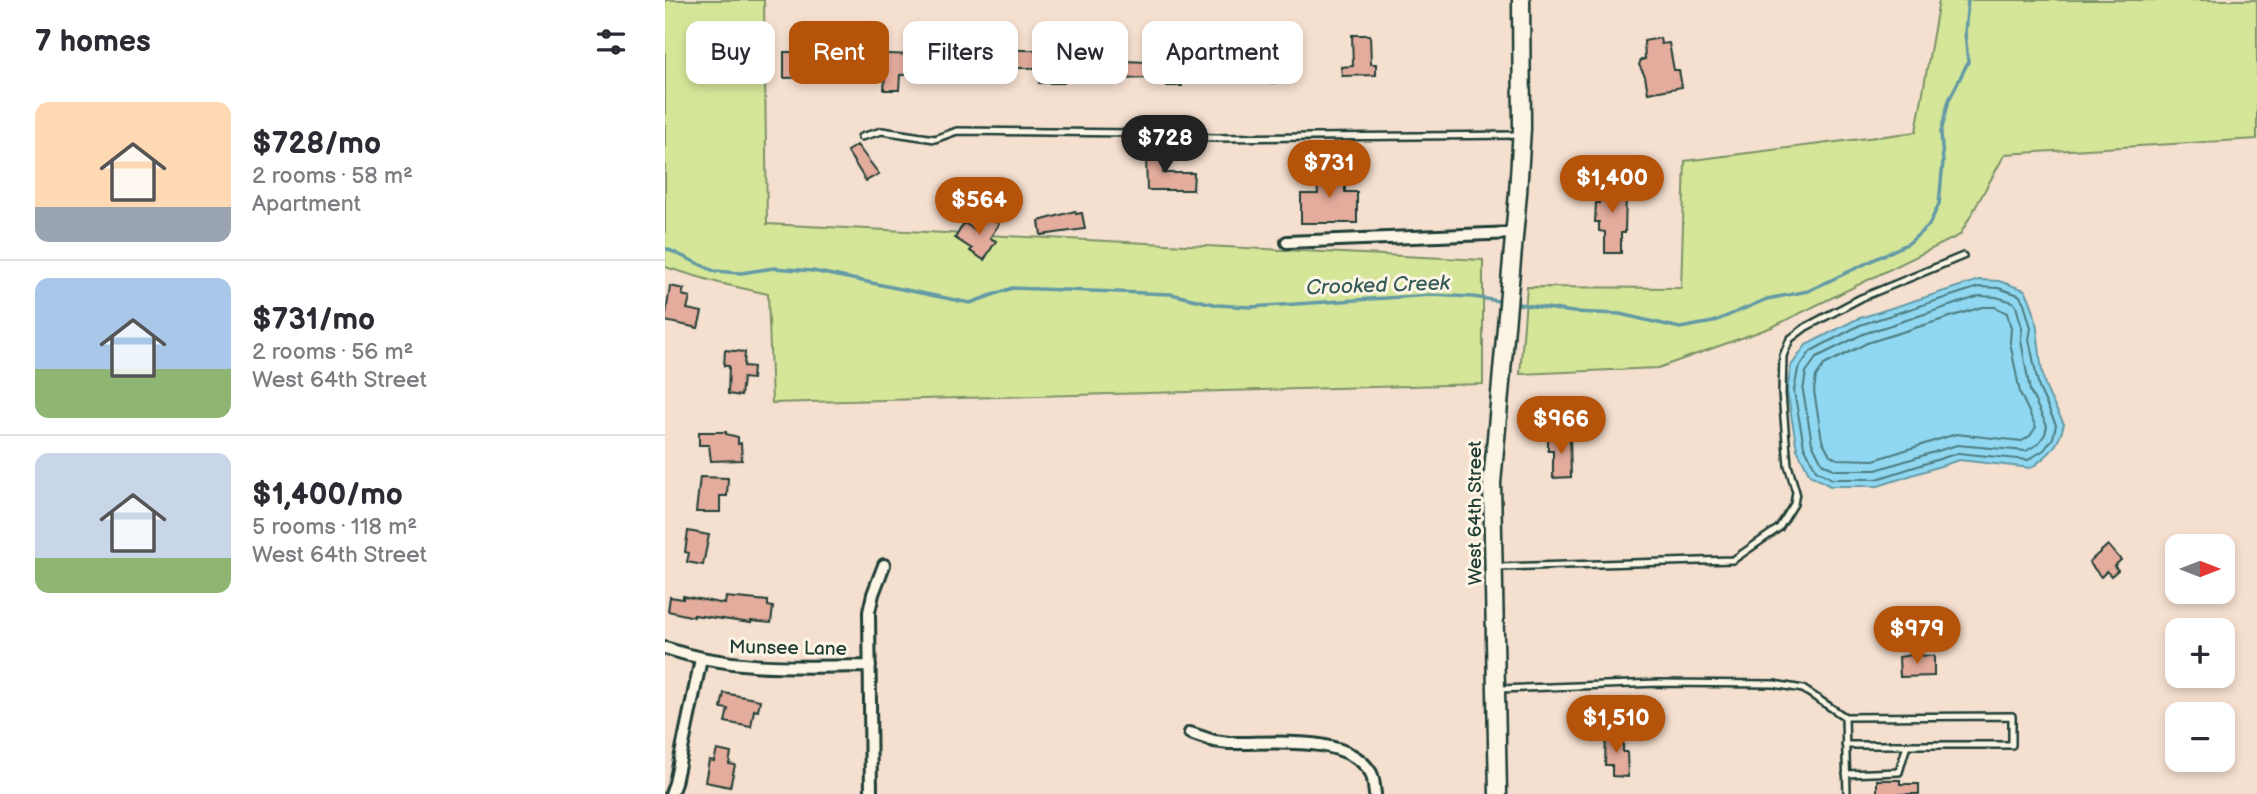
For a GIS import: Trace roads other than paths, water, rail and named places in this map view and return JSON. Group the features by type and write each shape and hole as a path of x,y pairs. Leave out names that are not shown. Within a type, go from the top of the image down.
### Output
{"street":[{"name":"West 64th Street","path":"1498,794 1492,483 1521,135 1521,0"},
{"path":"1287,242 1514,233"},
{"path":"871,794 869,612 884,565"},
{"name":"Munsee Lane","path":"665,648 701,659 747,666 870,666"},
{"path":"671,794 701,659"},
{"path":"1190,733 1229,743 1319,744 1341,748 1360,760 1372,775 1375,794"}],"lane":[{"path":"861,137 882,131 935,139 957,131 1216,138 1521,135"},
{"path":"1493,567 1733,559 1779,528 1794,504 1796,492 1788,465 1782,394 1783,356 1790,340 1806,327 1861,298 1963,256"},
{"path":"1496,690 1659,683 1774,684 1803,689 1845,717 2012,716 2012,744 1845,745"},
{"path":"1845,717 1847,794"},
{"path":"1846,774 1899,772 1907,745"}],"water":[{"path":"1979,280 1999,281 2025,290 2030,301 2045,385 2064,424 2052,449 2031,468 1959,460 1878,486 1830,486 1810,475 1797,449 1787,391 1791,366 1806,345 1857,319"}],"waterway":[{"name":"Crooked Creek","path":"1512,303 1573,312 1620,314 1680,328 1713,322 1767,299 1808,291 1909,243 1929,225 1939,204 1943,162 1941,132 1949,100 1968,62 1965,33 1968,0"},
{"name":"Crooked Creek","path":"665,248 714,271 741,273 774,268 813,271 970,303 1012,288 1171,294 1218,305 1250,307 1431,295 1505,302"}]}
